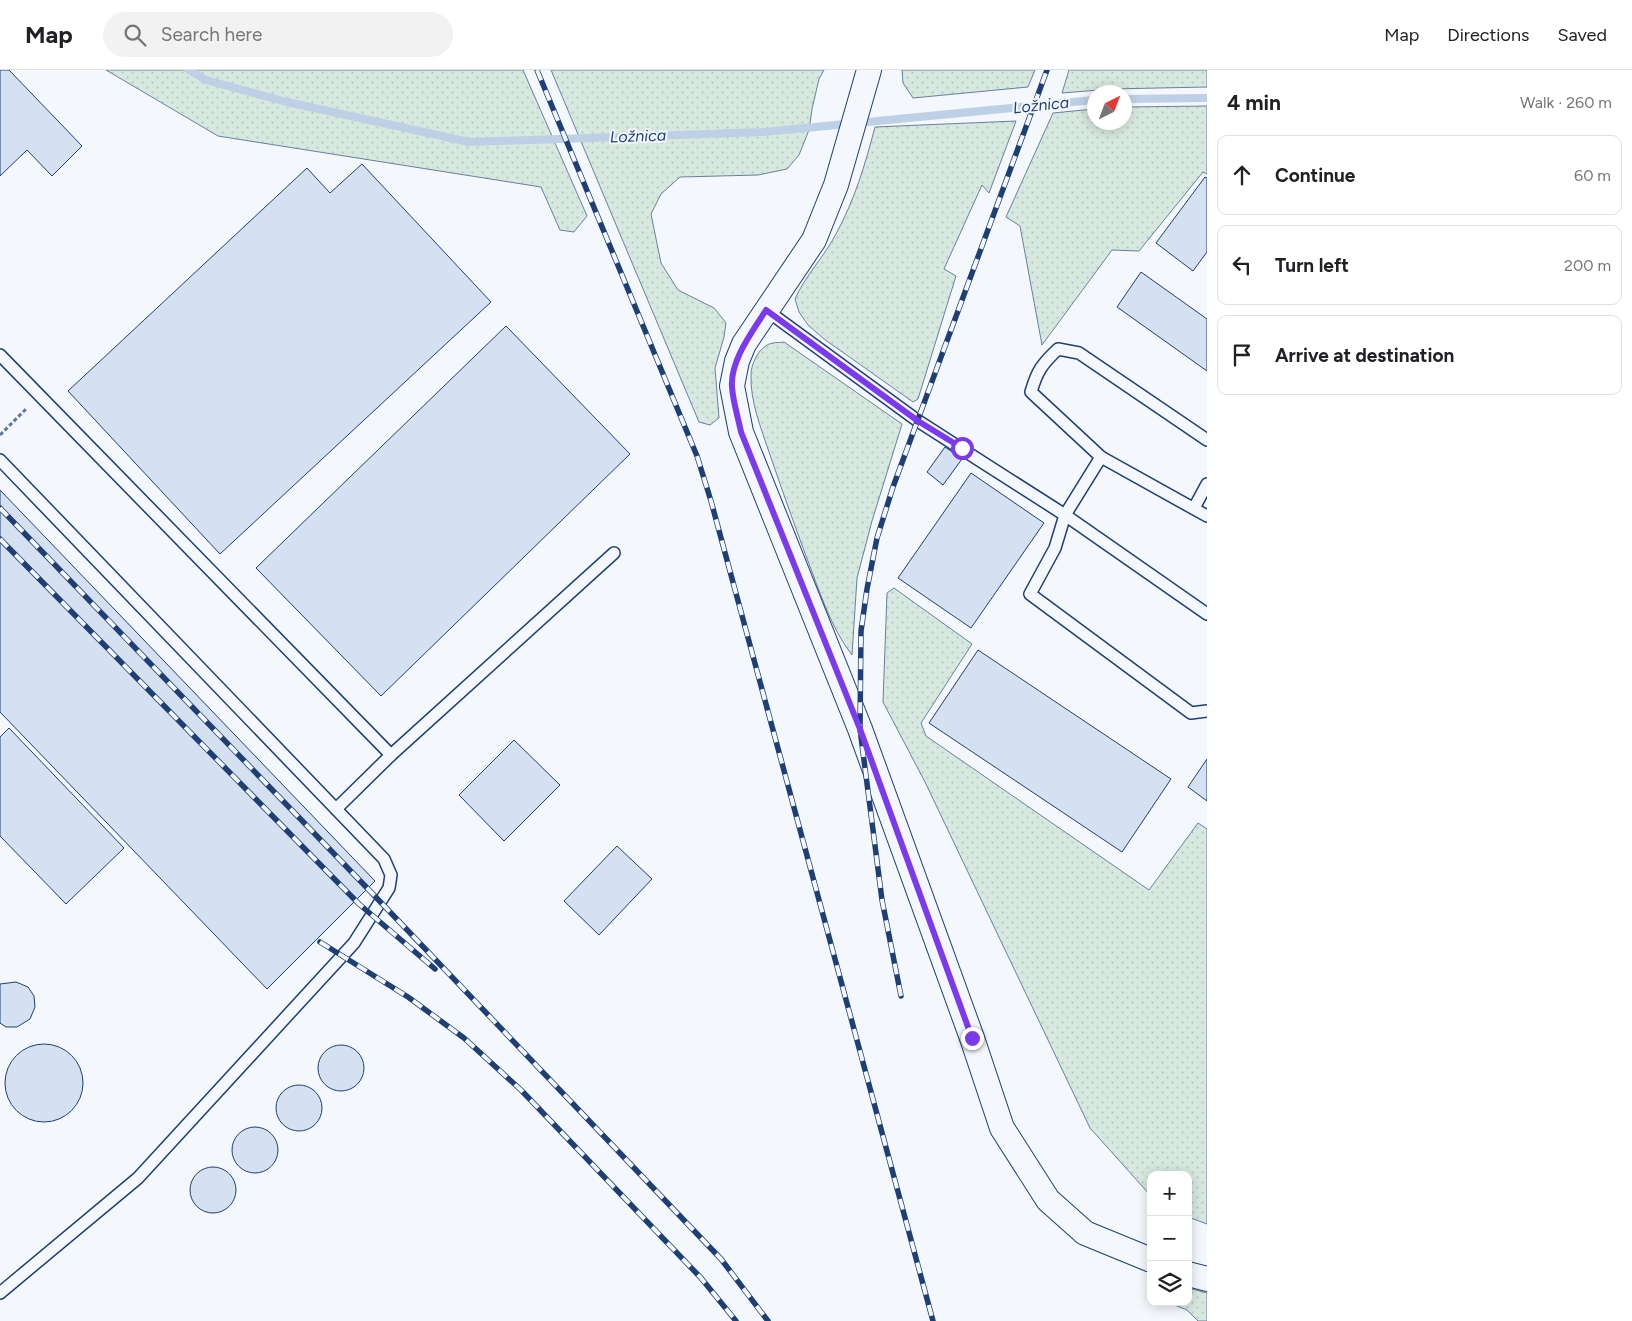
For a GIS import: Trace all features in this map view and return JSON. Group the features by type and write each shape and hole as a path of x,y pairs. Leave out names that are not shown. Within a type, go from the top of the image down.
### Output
{"street":[{"path":"868,70 836,185 814,240 744,344 736,361 732,386 741,432 860,729 972,1038 1002,1128 1048,1200 1085,1233 1147,1258"},
{"path":"1192,1275 1207,1279"}],"lane":[{"path":"766,310 918,421 1065,515 1207,614"},
{"path":"1207,440 1079,354 1058,349 1043,363 1035,378 1031,392 1101,457 1207,516"},
{"path":"0,355 391,755"},
{"path":"1101,457 1065,515 1055,548 1030,594 1191,714 1207,711"},
{"path":"0,460 384,859 391,875 389,888 354,943 138,1178 0,1294"},
{"path":"1194,508 1207,484"},
{"path":"336,809 391,755 614,553"}],"path":[{"path":"0,435 27,408"}],"shaded area":[{"path":"106,70 523,70 587,216 574,232 560,230 541,187 218,136"},
{"path":"551,70 824,70 819,79 809,130 799,155 787,169 758,175 680,177 661,194 651,214 661,263 678,290 714,308 726,323 715,368 719,418 710,425 699,422"},
{"path":"902,70 1035,70 1028,87 913,98 903,83"},
{"path":"1069,70 1207,70 1207,87 1132,89 1132,85 1087,85 1087,91 1062,93"},
{"path":"1207,106 1207,174 1203,172 1139,251 1112,250 1042,345 1020,226 1006,217 1053,113 1087,110 1087,130 1132,130 1132,107"},
{"path":"1016,121 989,193 982,185 944,269 956,276 918,399 913,402 824,339 808,325 799,312 795,299 843,221 859,182 875,127"},
{"path":"784,342 902,424 872,521 857,578 852,655 837,632 820,594 778,478 752,395 751,375 757,355 768,344"},
{"path":"894,588 972,644 921,723 926,736 1149,890 1198,823 1207,829 1207,1224 1192,1218 1192,1171 1147,1171 1147,1192 1090,1128 925,782 883,702 887,593"},
{"path":"1192,1289 1207,1293 1207,1321 1198,1321 1187,1310 1177,1306 1192,1306"}],"building":[{"path":"0,70 9,70 82,146 52,176 27,150 0,176"},
{"path":"362,164 491,302 220,554 68,391 307,168 330,193"},
{"path":"1205,177 1207,178 1207,252 1193,271 1156,243"},
{"path":"1141,272 1207,319 1207,371 1117,307"},
{"path":"506,326 630,454 381,696 256,568"},
{"path":"945,447 962,459 943,485 927,472"},
{"path":"971,473 1044,523 971,628 898,578"},
{"path":"0,490 375,881 267,989 0,712"},
{"path":"978,650 1171,779 1122,852 929,723"},
{"path":"9,728 124,848 66,904 0,836 0,737"},
{"path":"514,740 560,785 504,841 459,795"},
{"path":"1207,759 1207,801 1188,787"},
{"path":"617,846 652,879 599,935 564,901"},
{"path":"16,982 28,987 34,996 35,1007 30,1019 17,1027 6,1027 0,1023 0,984"},
{"path":"44,1044 59,1047 71,1056 80,1068 83,1083 80,1098 71,1110 59,1119 44,1122 29,1119 17,1110 8,1098 5,1083 8,1068 17,1056 29,1047"},
{"path":"341,1045 354,1049 360,1055 364,1068 360,1081 354,1087 341,1091 328,1087 322,1081 318,1068 322,1055 328,1049"},
{"path":"299,1085 312,1089 318,1095 322,1108 318,1121 312,1127 299,1131 286,1127 280,1121 276,1108 280,1095 286,1089"},
{"path":"255,1127 268,1131 274,1137 278,1150 274,1163 268,1169 255,1173 242,1169 236,1163 232,1150 236,1137 242,1131"},
{"path":"213,1167 226,1171 232,1177 236,1190 232,1203 226,1209 213,1213 200,1209 194,1203 190,1190 194,1177 200,1171"}],"waterway":[{"name":"Ložnica","path":"189,70 206,80 287,102 469,142 764,132 1087,101"},
{"name":"Ložnica","path":"1132,99 1207,98"}],"railway":[{"path":"537,70 697,456 711,501 933,1321"},
{"path":"901,996 882,900 860,729 861,631 867,589 877,538 893,487 1047,70"},
{"path":"0,508 370,891 721,1259 768,1321"},
{"path":"0,539 359,904 435,969"},
{"path":"320,942 408,997 464,1038 521,1090 701,1278 736,1321"}],"route":[{"path":"962,448 918,421 766,310 744,344 736,361 732,386 741,432 768,495 860,729 972,1038"}]}
